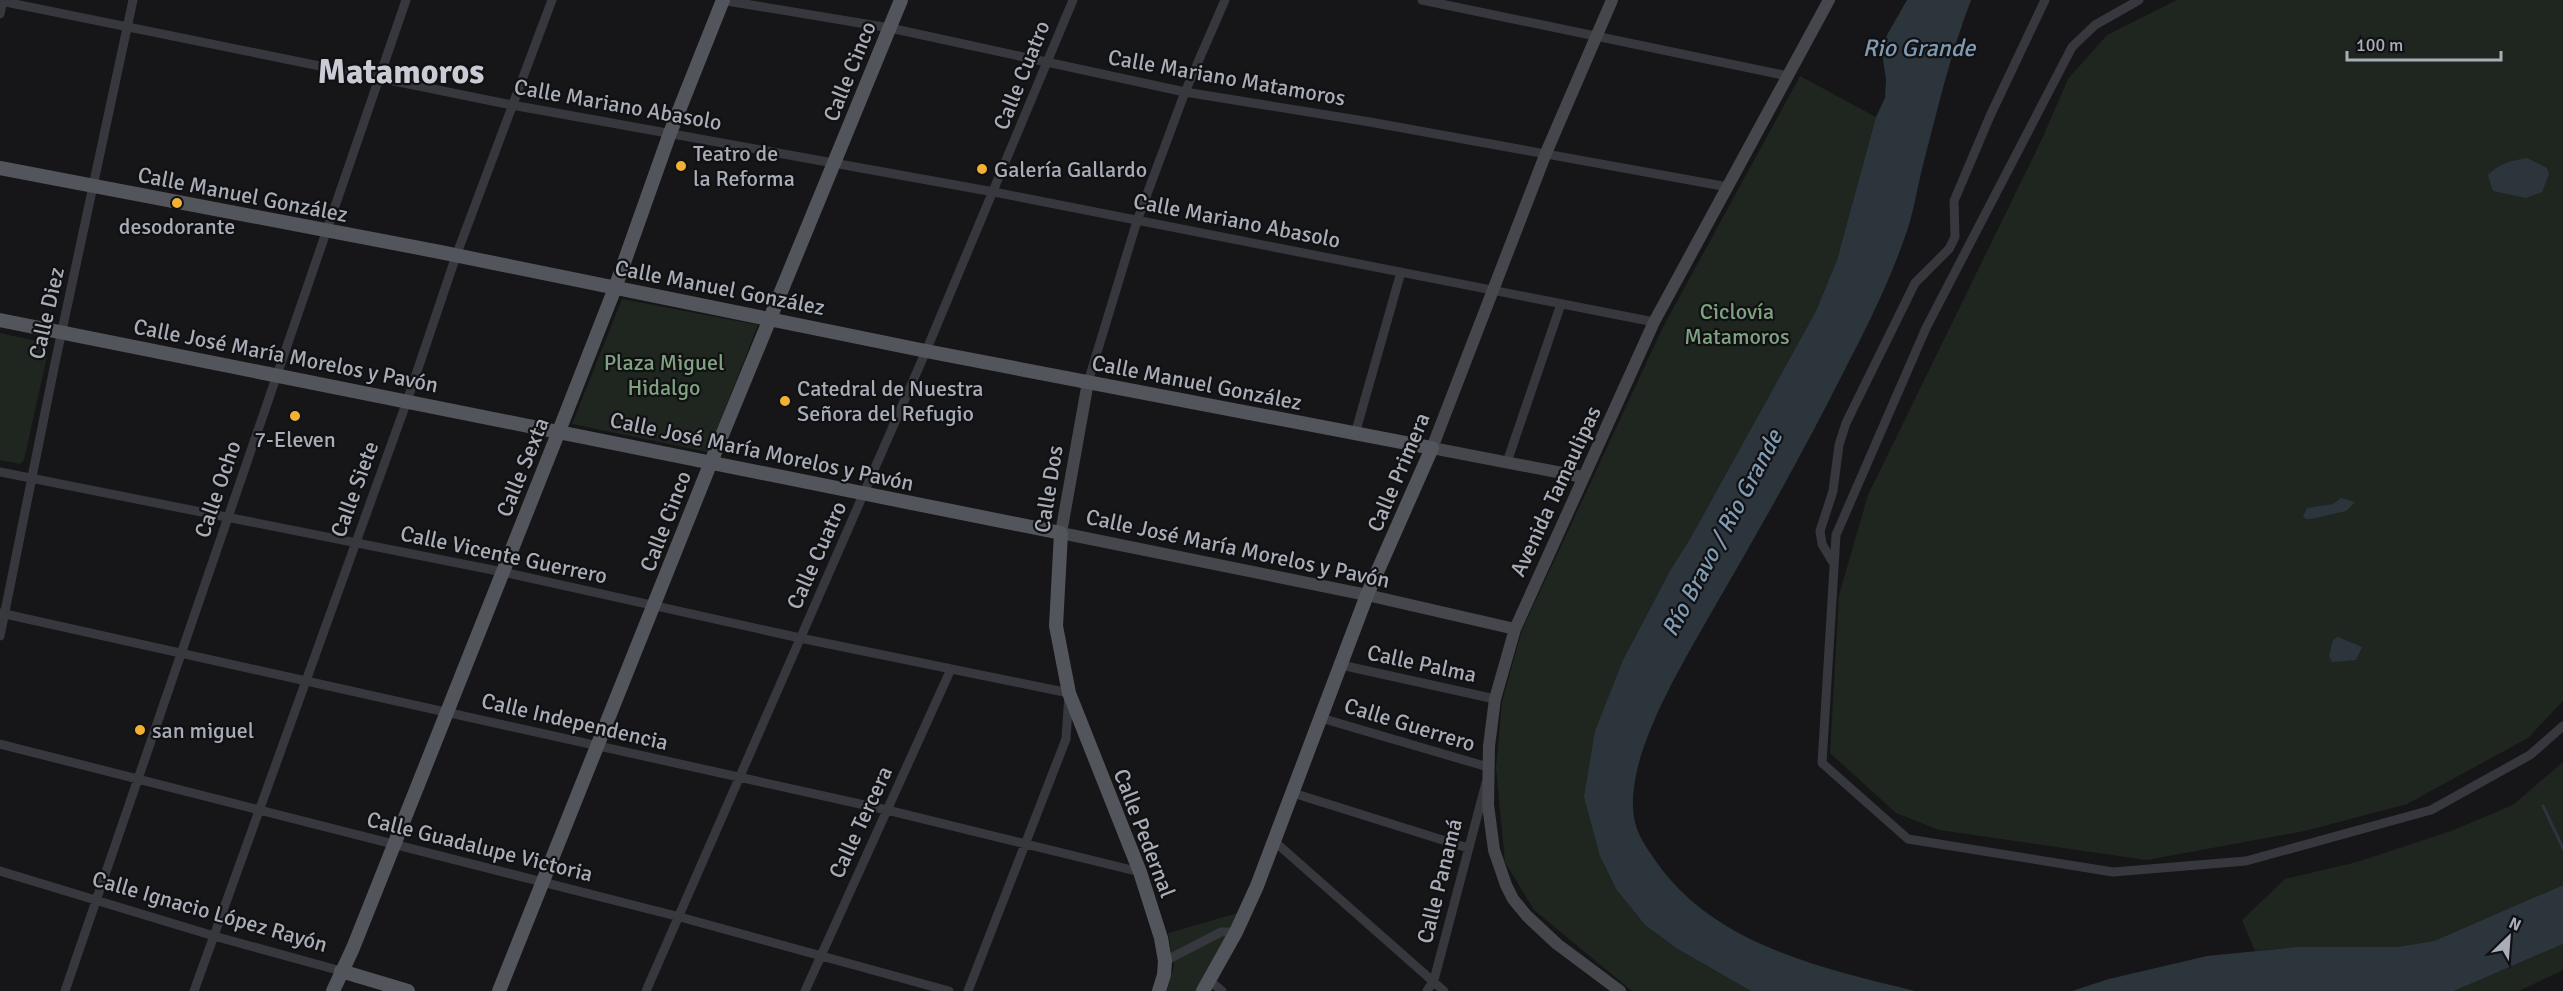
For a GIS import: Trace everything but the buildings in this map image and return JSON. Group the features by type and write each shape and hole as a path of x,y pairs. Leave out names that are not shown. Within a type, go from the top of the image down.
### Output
{"main road":[{"name":"Calle Sexta","path":"342,991 353,948 560,431 615,288 670,133 722,0"},
{"name":"Calle Cinco","path":"499,991 711,462 901,0"},
{"name":"Calle Manuel González","path":"0,168 1432,448"},
{"name":"Calle José María Morelos y Pavón","path":"0,320 1060,533"},
{"name":"Calle Primera","path":"1207,986 1257,886 1366,595 1432,448"},
{"name":"Calle Dos","path":"1060,533 1056,626 1069,693"},
{"name":"Calle Pedernal","path":"1069,693 1140,872 1161,938 1165,961 1159,991"},
{"name":"Calle Sexta","path":"333,991 347,973"},
{"name":"Calle Ignacio López Rayón","path":"347,973 408,991"}],"street":[{"name":"Calle Diez","path":"0,636 2,613 133,0"},
{"name":"Calle Ocho","path":"66,991 406,0"},
{"name":"Calle Siete","path":"194,991 407,401 456,256 552,0"},
{"name":"Calle Mariano Matamoros","path":"722,0 890,28 1047,64 1185,92 1370,122 1728,187"},
{"name":"Calle Cuatro","path":"646,991 927,351 1073,0"},
{"name":"Calle Dos","path":"1060,533 1088,382 1137,221 1185,92 1225,0"},
{"path":"1422,0 1596,38 1788,76"},
{"name":"Calle Primera","path":"1432,448 1546,153 1612,0"},
{"name":"Avenida Tamaulipas","path":"1620,991 1557,944 1527,916 1513,899 1498,867 1494,850 1488,773 1495,699 1515,629 1654,322 1829,0"},
{"path":"1833,563 1822,544 1820,531 1833,492 1839,445 1846,423 1915,283 1949,249 1955,237 1954,201 1990,116 2045,0"},
{"path":"2139,0 2095,25 2072,47 1926,328 1836,535 1822,763 1908,839 2114,872 2246,861 2431,810 2530,755 2563,726"},
{"name":"Calle Mariano Abasolo","path":"2,1 512,105 994,192 1654,322"},
{"path":"0,14 2,1"},
{"path":"1354,434 1401,272"},
{"path":"1507,462 1561,304"},
{"path":"1432,448 1584,477"},
{"name":"Calle Vicente Guerrero","path":"0,471 503,572 800,638 1069,693"},
{"name":"Calle José María Morelos y Pavón","path":"1060,533 1366,595 1515,629"},
{"name":"Calle Independencia","path":"2,613 887,810 1140,872"},
{"name":"Calle Palma","path":"1341,665 1495,699"},
{"name":"Calle Tercera","path":"804,991 951,669"},
{"name":"Calle Dos","path":"968,991 1065,739 1069,693"},
{"name":"Calle Guerrero","path":"1321,718 1488,773"},
{"name":"Calle Guadalupe Victoria","path":"0,744 680,917 949,991"},
{"name":"Calle Panamá","path":"1427,991 1434,980 1488,773"},
{"path":"1293,793 1468,848"},
{"path":"1274,841 1444,991"},
{"name":"Calle Ignacio López Rayón","path":"0,871 214,936 347,973"},
{"path":"1165,961 1221,932 1236,932"},
{"path":"1207,986 1222,991"}],"green space":[{"path":"2177,0 2563,0 2563,701 2528,738 2407,804 2305,831 2147,860 1939,830 1896,813 1830,753 1839,595 1868,495 2042,139 2068,79 2107,35"},
{"name":"Ciclovía Matamoros","path":"1800,76 1876,117 1837,260 1816,311 1690,539 1671,569 1624,658 1600,856 1616,889 1645,925 1676,948 1751,991 1632,991 1534,910 1505,862 1496,768 1502,702 1522,630 1663,327"},
{"name":"Plaza Miguel Hidalgo","path":"622,299 758,325 708,452 572,424"},
{"path":"0,333 41,342 48,352 24,460 20,464 0,460"},
{"path":"2563,762 2563,885 2434,941 2397,947 2297,947 2255,951 2242,920 2285,879 2357,862 2451,831 2513,805"},
{"path":"1238,913 1205,981 1197,991 1167,991 1174,966 1168,933"},
{"path":"2563,944 2563,970 2519,991 2454,991"}],"water":[{"name":"Rio Grande","path":"1907,0 1971,0 1945,80 1908,228 1878,303 1826,406 1668,691 1644,746 1636,773 1633,799 1636,827 1655,860 1679,889 1707,913 1738,933 1772,949 1843,973 1915,991 1751,991 1676,948 1645,925 1616,889 1600,856 1584,797 1595,731 1624,658 1671,569 1690,539 1816,311 1837,260 1876,117 1885,98 1886,80 1882,52 1887,35"},
{"path":"2527,158 2547,168 2549,174 2542,192 2526,198 2493,191 2488,175 2492,171 2501,165"},
{"path":"2341,498 2355,502 2346,511 2311,519 2303,516 2307,508 2333,504"},
{"path":"2338,637 2362,647 2356,660 2332,662 2329,656 2333,640"},
{"path":"2563,885 2563,944 2454,991 2072,991 2109,979 2207,956 2297,947 2397,947 2434,941"}],"waterway":[{"path":"2543,806 2563,848"}],"place":[{"name":"Teatro de la Reforma","path":"681,166"},
{"name":"Galería Gallardo","path":"982,169"},
{"name":"desodorante","path":"177,203"},
{"name":"Catedral de Nuestra Señora del Refugio","path":"785,401"},
{"name":"7-Eleven","path":"295,416"},
{"name":"san miguel","path":"140,730"}],"district":[{"name":"Matamoros","path":"401,71"}],"water label":[{"name":"Río Bravo / Rio Grande","path":"1722,533"}]}
